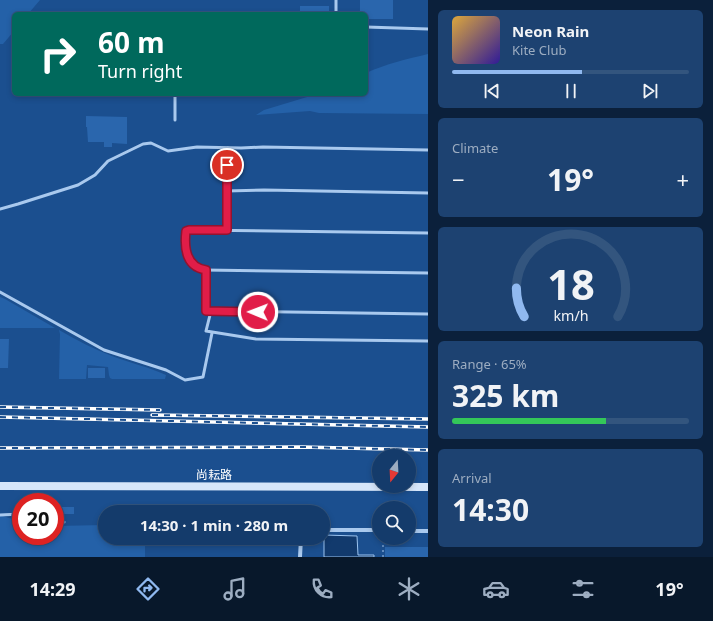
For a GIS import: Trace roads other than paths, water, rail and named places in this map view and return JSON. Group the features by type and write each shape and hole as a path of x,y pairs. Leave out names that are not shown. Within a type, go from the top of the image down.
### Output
{"street":[{"name":"尚耘路","path":"0,486 428,487"},
{"path":"330,530 372,530"},
{"path":"416,531 428,531"},
{"path":"300,545 300,557"}],"lane":[{"path":"336,0 336,12"},
{"path":"368,27 428,29"},
{"path":"175,96 175,120"},
{"path":"0,209 78,185 95,175 108,161 143,144 150,143 168,151 197,147 428,150"},
{"path":"227,230 226,191 228,148"},
{"path":"226,191 264,190 428,193"},
{"path":"428,233 189,230 186,231 185,246 190,261 195,267 206,270 428,273"},
{"path":"206,270 206,311 428,314"},
{"path":"0,292 104,350 166,370 185,380 203,377 212,333"},
{"path":"211,311 206,331 212,333 256,339 428,341"},
{"path":"0,515 12,514"}],"railway":[{"path":"0,407 160,410"},
{"path":"152,415 428,419"},
{"path":"0,417 428,427"},
{"path":"0,448 302,447 428,450"}]}
